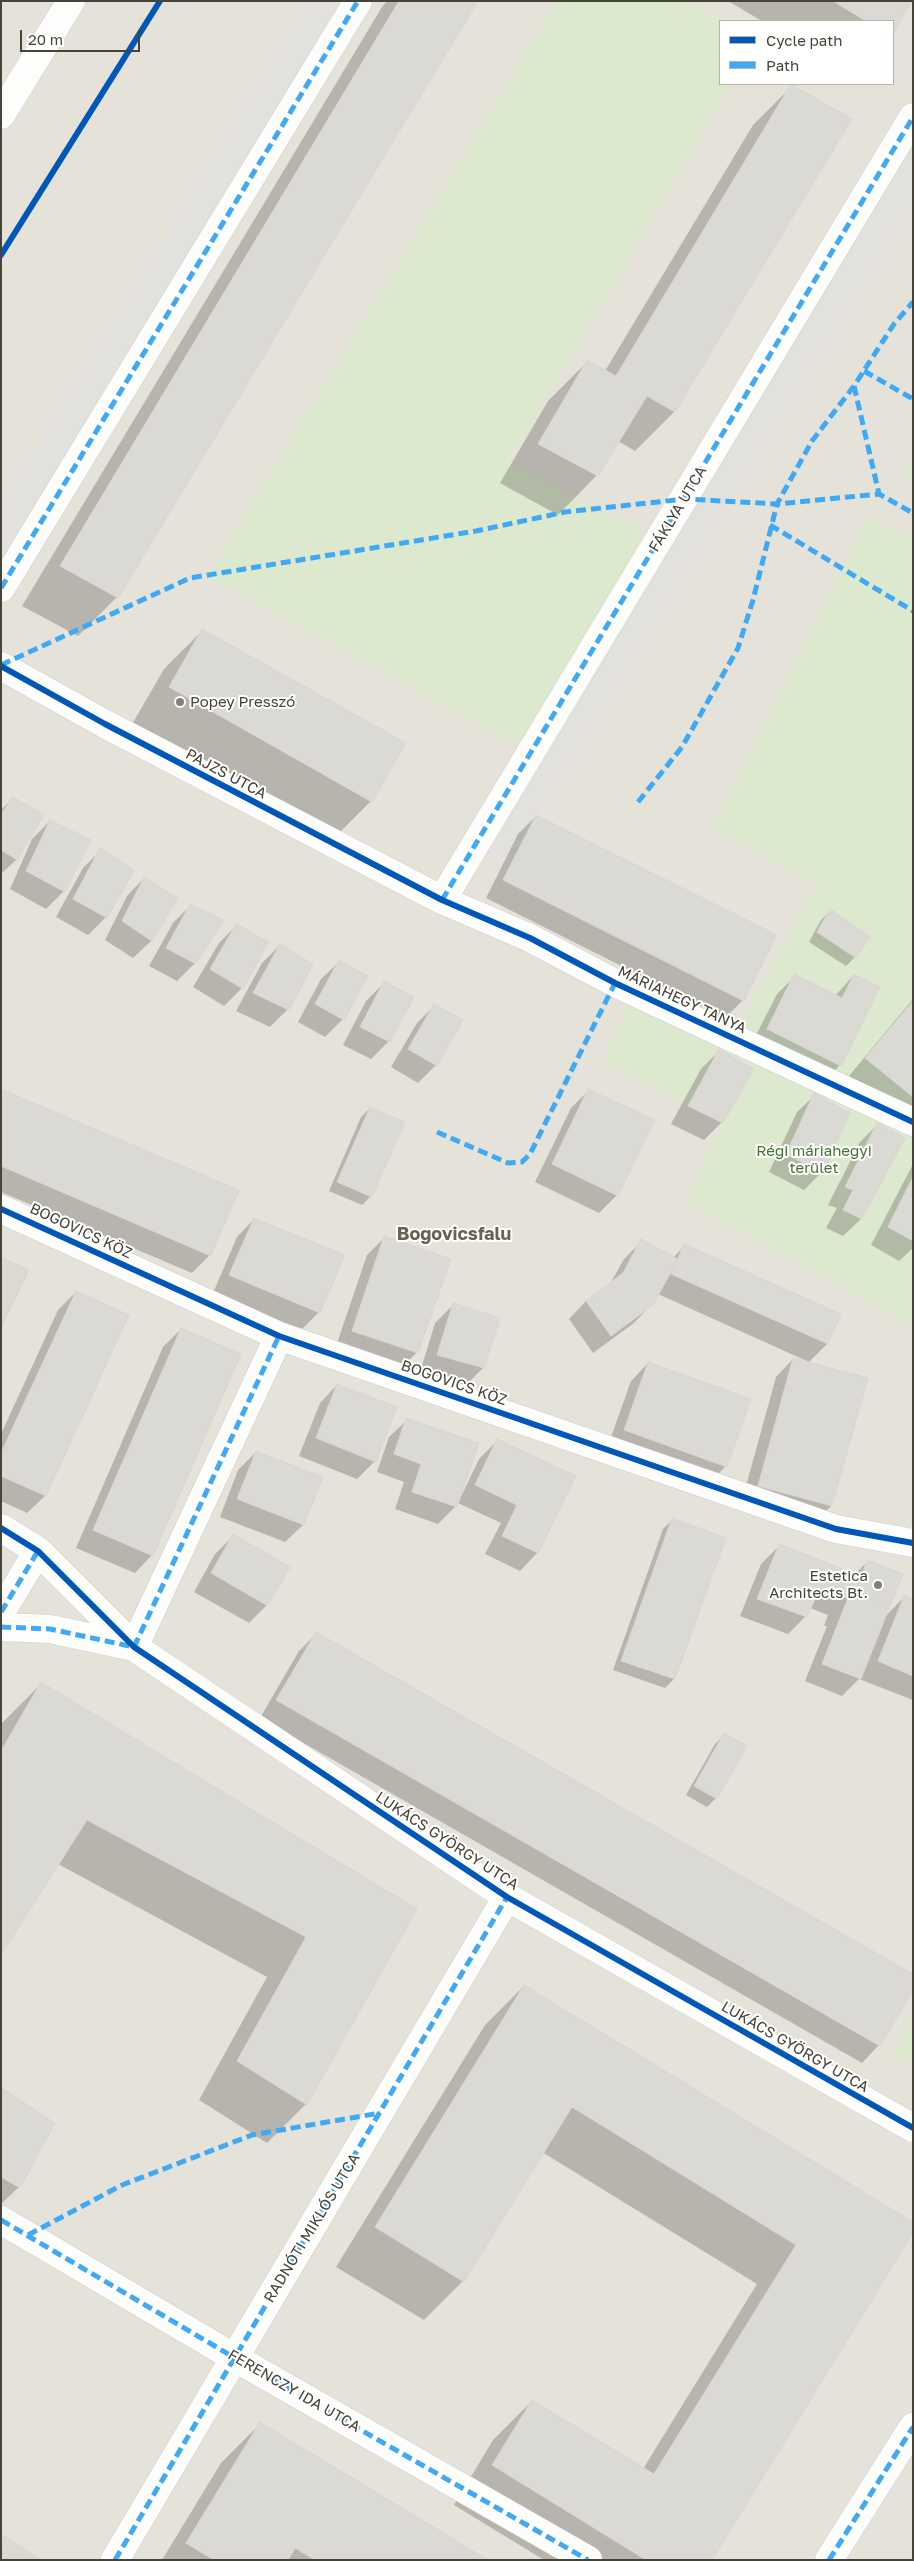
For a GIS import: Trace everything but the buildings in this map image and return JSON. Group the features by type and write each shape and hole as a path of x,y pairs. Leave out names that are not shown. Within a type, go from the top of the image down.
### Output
{"street":[{"path":"1,115 71,1"},
{"path":"1,588 358,1"},
{"name":"FÁKLYA UTCA","path":"442,900 913,117"},
{"name":"PAJZS UTCA","path":"1,666 105,724 442,900"},
{"name":"MÁRIAHEGY TANYA","path":"442,900 530,938 615,983 913,1122"},
{"name":"BOGOVICS KÖZ","path":"1,1209 279,1336 836,1529 913,1543"},
{"path":"134,1648 279,1336"},
{"name":"LUKÁCS GYÖRGY UTCA","path":"1,1528 38,1550 134,1648 507,1897 913,2128"},
{"path":"1,1612 38,1550"},
{"name":"LUKÁCS GYÖRGY UTCA","path":"1,1627 50,1628 134,1648"},
{"name":"RADNÓTI MIKLÓS UTCA","path":"115,2560 507,1897"},
{"name":"FERENCZY IDA UTCA","path":"1,2220 235,2358 588,2560"},
{"path":"829,2560 913,2427"}],"shaded area":[{"path":"1,1 913,1 913,2560 1,2560"},
{"path":"308,1 358,1 24,552 1,538 1,504"},
{"path":"913,117 913,202 536,815 514,859 472,851"}],"green space":[{"path":"558,1 685,1 721,20 719,20 719,85 730,85 509,463 646,533 519,747 208,576"},
{"path":"913,457 913,484 901,478"},
{"name":"Régi máriahegyi terület","path":"869,516 913,540 913,1326 685,1202 722,1123 602,1063 641,975 742,1019 817,884 712,829"},
{"path":"913,2017 913,2066 890,2054"}],"marked path":[{"path":"1,588 358,1"},
{"path":"442,900 913,117"},
{"path":"638,802 682,747 738,648 753,600 777,504 812,441 854,386 894,324 913,302"},
{"path":"864,371 913,399"},
{"path":"854,386 879,494"},
{"path":"1,665 190,578 476,531 565,512 685,499 777,504 879,494 913,513"},
{"path":"770,525 913,611"},
{"path":"437,1132 508,1163 522,1162 530,1154 615,983"},
{"path":"1,1627 50,1629 134,1647 279,1336"},
{"path":"1,1612 38,1551"},
{"path":"115,2560 507,1897"},
{"path":"28,2235 122,2185 252,2135 380,2113"},
{"path":"1,2220 235,2358 588,2560"},
{"path":"829,2560 913,2427"}],"cycle path":[{"path":"1,255 160,1"},
{"path":"1,666 105,724 442,900 530,938 615,983 913,1122"},
{"path":"1,1209 279,1336 836,1529 913,1543"},
{"path":"1,1528 38,1551 134,1647 507,1897 913,2128"}],"place":[{"name":"Popey Presszó","path":"180,702"},
{"name":"Estetica Architects Bt.","path":"878,1585"}],"district":[{"name":"Bogovicsfalu","path":"454,1234"}]}
